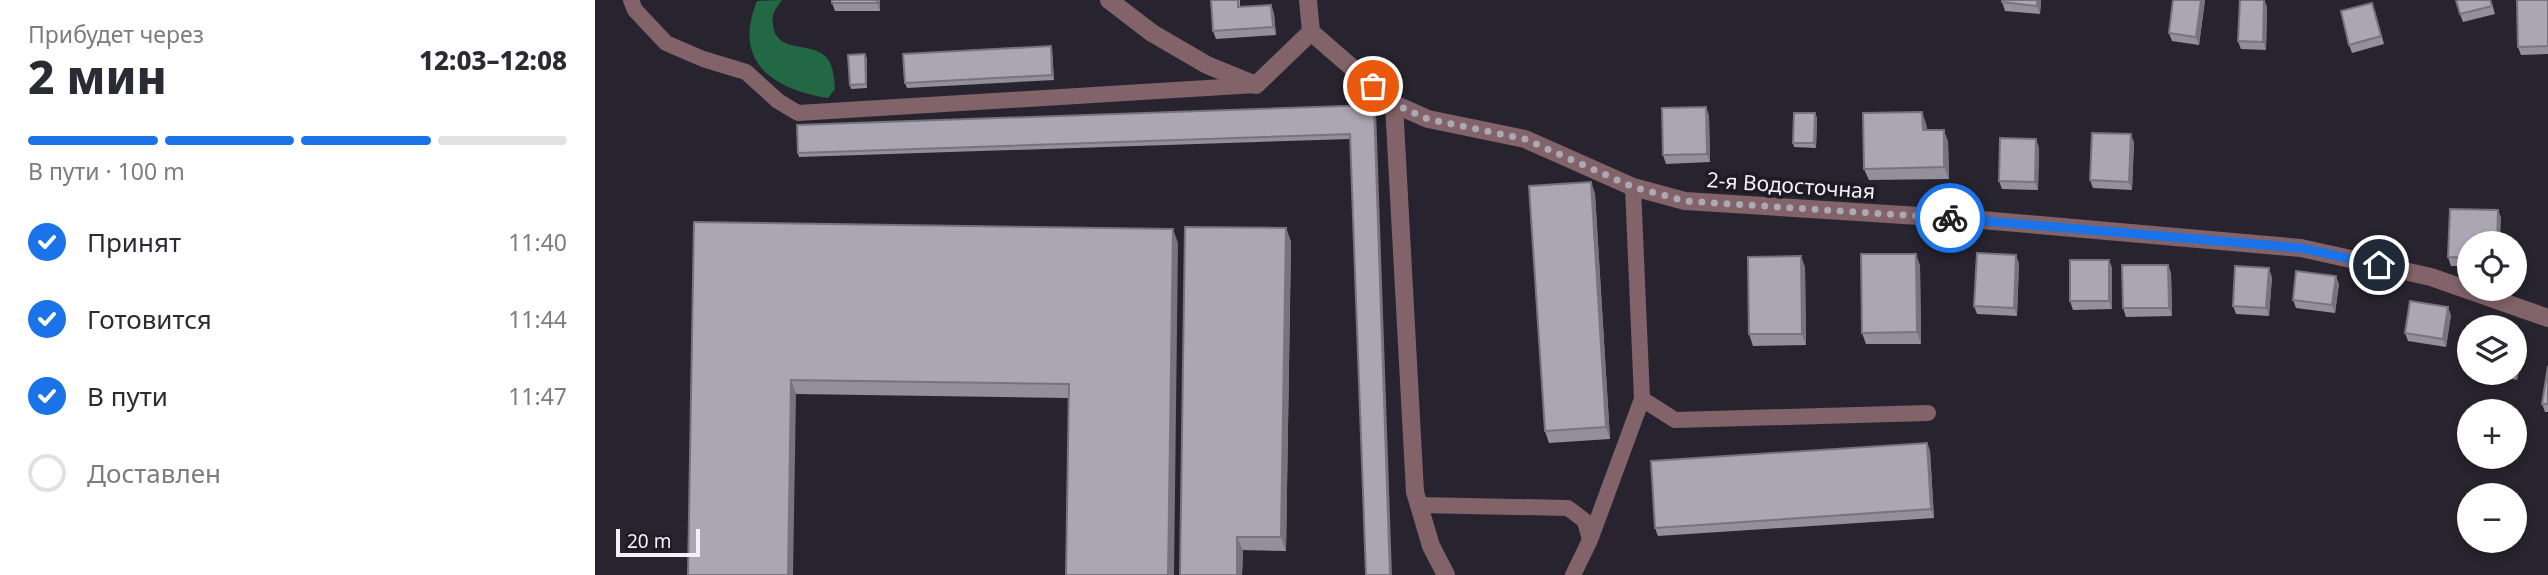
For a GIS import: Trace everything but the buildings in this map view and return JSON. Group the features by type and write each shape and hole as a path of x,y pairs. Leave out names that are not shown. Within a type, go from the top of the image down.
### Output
{"street":[{"path":"1109,0 1152,33 1207,65 1256,85 1311,32 1308,0"},
{"name":"2-я Водосточная","path":"1311,32 1394,104 1428,119 1525,139 1633,187 1685,201 1982,220 2301,248 2431,277 2548,318"},
{"path":"1394,104 1414,478 1431,546 1446,575"}],"lane":[{"path":"631,0 635,10 666,43 703,59 746,72 778,100 799,113 1256,85"},
{"path":"1573,575 1590,540 1642,399 1633,187"},
{"path":"1642,399 1675,420 1928,414"},
{"path":"1419,505 1569,508 1585,521 1590,540"}],"green space":[{"path":"782,0 773,18 776,34 787,44 812,49 826,57 832,68 835,89 828,98 790,88 763,69 754,56 750,41 751,22 757,1"}],"way so far":[{"path":"1373,86 1394,104 1428,119 1525,139 1633,187 1685,201 1950,218"}],"route":[{"path":"1950,218 2301,248 2379,265"}]}
